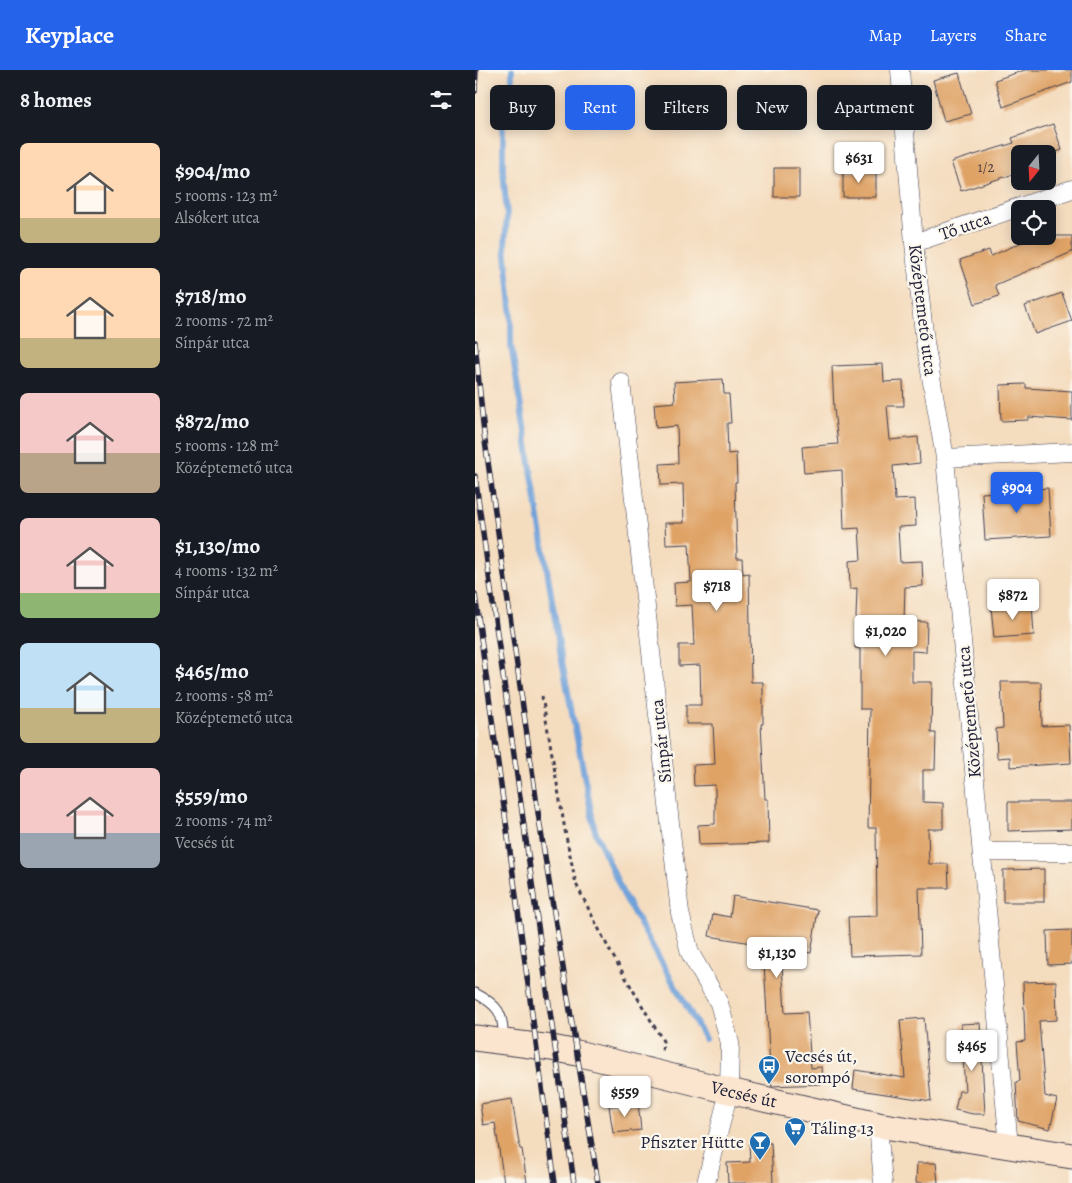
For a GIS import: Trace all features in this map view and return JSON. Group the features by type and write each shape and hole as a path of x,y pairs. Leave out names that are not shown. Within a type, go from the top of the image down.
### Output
{"street":[{"name":"Középtemető utca","path":"900,70 914,243 925,342 945,458 1009,1146"},
{"name":"Tő utca","path":"914,243 1072,189"},
{"name":"Sínpár utca","path":"621,382 679,913 690,953 719,1003 730,1044 729,1091 706,1183"},
{"path":"945,458 1072,452"},
{"path":"982,852 1072,852"},
{"name":"Vecsés út","path":"475,1038 552,1048 878,1125 1072,1156"},
{"path":"878,1125 883,1183"}],"lane":[{"path":"475,993 488,1000 500,1011 503,1024 503,1042"}],"path":[{"path":"542,696 576,884 610,951 663,1041 659,1074"}],"building":[{"path":"1025,70 1072,70 1072,82 1003,107 995,80"},
{"path":"959,73 971,114 944,121 933,80"},
{"path":"1053,124 1062,150 1056,152 1056,145 1011,145 1011,175 961,191 951,162 1014,143 1012,138"},
{"path":"774,168 799,168 799,197 774,197"},
{"path":"843,172 876,172 876,197 843,197"},
{"path":"1056,236 1072,236 1072,252 995,285 999,296 975,304 960,260 989,250 991,256 1016,245 1056,245"},
{"path":"1062,293 1072,321 1035,334 1025,306"},
{"path":"883,364 884,382 903,381 904,406 887,406 890,440 918,437 920,463 893,466 895,500 915,499 916,526 898,527 900,562 922,561 923,586 905,587 904,621 927,622 926,652 912,651 912,682 932,682 931,733 936,733 935,770 923,770 923,802 943,803 943,829 928,829 929,864 948,864 949,888 919,888 921,954 850,956 848,917 877,916 876,828 868,828 870,709 860,709 860,649 855,648 857,588 850,589 849,561 861,560 859,528 844,529 842,470 804,473 802,447 838,444 832,366"},
{"path":"723,379 724,394 729,394 731,423 727,423 728,454 736,453 737,558 742,558 743,574 749,573 751,682 763,682 763,724 761,724 765,799 768,799 769,843 699,845 698,825 715,824 715,785 694,786 693,765 715,764 713,724 686,724 686,705 701,705 700,665 679,666 679,645 694,645 692,605 675,606 674,583 691,582 689,544 666,545 665,523 684,523 683,484 661,485 660,464 678,463 677,426 656,428 654,404 675,402 674,382"},
{"path":"1026,384 1026,388 1072,391 1072,420 1028,417 1028,420 1001,421 1000,385"},
{"path":"1048,488 1051,536 985,540 982,493"},
{"path":"1032,604 1034,635 994,638 991,607"},
{"path":"1001,682 1041,682 1042,726 1069,725 1071,763 1010,767 1010,757 997,758 996,729 1003,728"},
{"path":"1008,802 1072,802 1072,829 1008,831"},
{"path":"1044,869 1044,902 1003,902 1003,870"},
{"path":"733,896 818,910 811,953 781,948 785,1013 807,1012 811,1068 822,1067 823,1084 771,1086 763,945 709,936 713,914 730,917"},
{"path":"1072,930 1072,964 1048,965 1047,931"},
{"path":"1056,981 1057,1020 1039,1021 1045,1096 1057,1099 1050,1129 1018,1121 1016,1082 1020,1081 1017,1042 1025,1041 1023,982"},
{"path":"924,1018 931,1101 853,1089 855,1070 905,1078 900,1020"},
{"path":"980,1023 985,1114 973,1114 955,1110 959,1091 965,1091 961,1024"},
{"path":"512,1099 527,1183 504,1183 495,1123 483,1125 480,1104"},
{"path":"638,1102 641,1130 613,1133 609,1106"},
{"path":"749,1143 771,1143 773,1183 728,1183 727,1163 750,1162"},
{"path":"917,1163 936,1163 938,1183 916,1183"}],"waterway":[{"path":"512,70 512,87 503,124 503,171 507,216 505,245 511,308 511,345 561,656 595,831 623,894 705,1039"}],"railway":[{"path":"475,91 476,70"},
{"path":"475,342 484,434 540,826 598,1183"},
{"path":"475,476 574,1183"},
{"path":"475,594 555,1183"}],"place":[{"name":"Vecsés út, sorompó","path":"769,1085"},
{"name":"Táling 13","path":"795,1147"},
{"name":"Pfiszter Hütte","path":"760,1161"}]}
